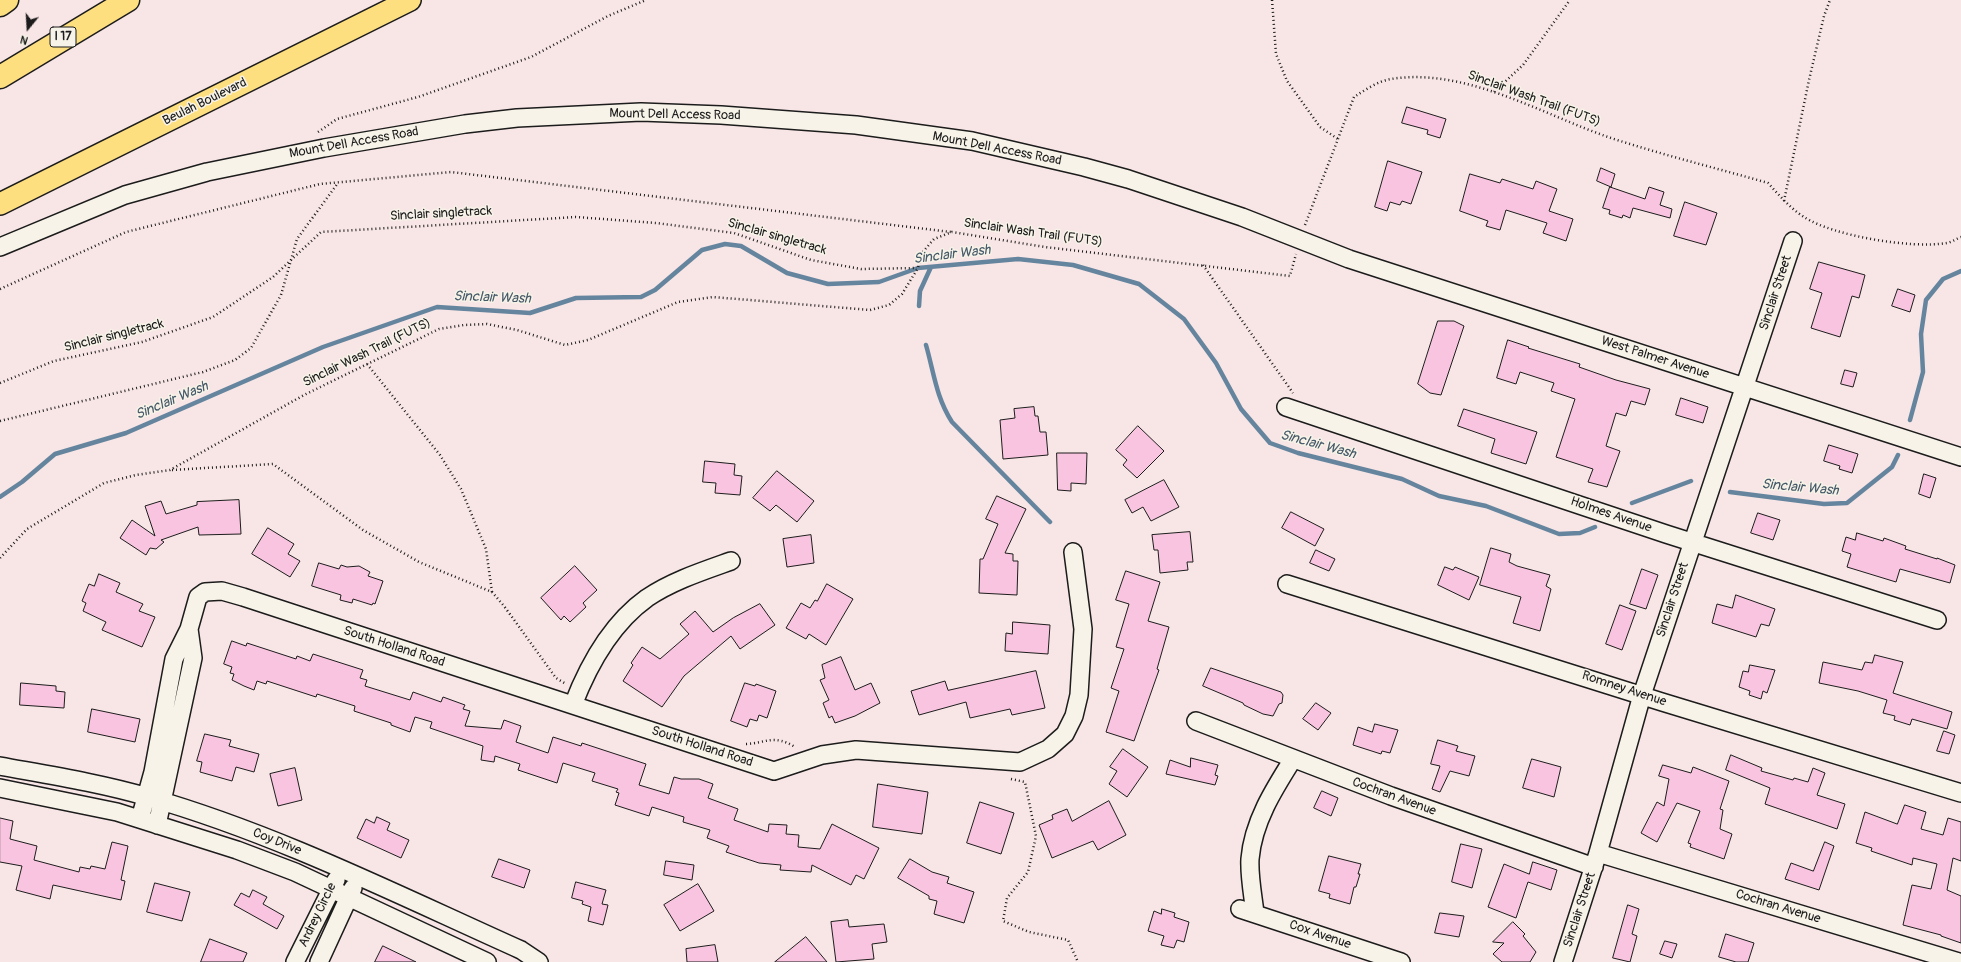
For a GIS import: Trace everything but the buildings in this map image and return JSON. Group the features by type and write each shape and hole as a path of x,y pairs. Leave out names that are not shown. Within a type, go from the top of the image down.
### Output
{"highway":[{"path":"0,4 7,0"},
{"name":"I 17","path":"0,77 128,0"}],"main road":[{"name":"Beulah Boulevard","path":"0,204 410,0"}],"street":[{"name":"Mount Dell Access Road","path":"0,247 125,195 207,172 294,154 458,125 517,118 641,112 697,114 856,125 972,141 1084,167 1242,217 1350,259"},
{"name":"Sinclair Street","path":"1563,962 1596,860 1642,695 1793,241"},
{"name":"West Palmer Avenue","path":"1350,259 1961,457"},
{"name":"Holmes Avenue","path":"1286,406 1693,542 1937,620"},
{"name":"South Holland Road","path":"140,819 147,797 174,659 189,629 198,597 205,592 222,591 576,698 774,771 822,755 856,750 1020,762 1048,749 1054,744 1065,734 1074,716 1079,695 1083,629 1073,552"},
{"path":"576,698 594,659 620,623 647,598 687,577 731,561"},
{"name":"Romney Avenue","path":"1287,584 1961,793"},
{"name":"South Holland Road","path":"157,825 192,658 189,629"},
{"name":"Cochran Avenue","path":"1196,721 1391,796 1596,860 1959,962"},
{"name":"Cox Avenue","path":"1293,759 1277,785 1256,826 1250,859 1247,911 1401,962"},
{"name":"Coy Drive","path":"0,766 147,797 273,840 521,950 539,962"},
{"name":"Coy Drive","path":"0,788 117,812 287,869 487,962"},
{"name":"Ardrey Circle","path":"296,962 341,869"},
{"name":"Ardrey Circle","path":"319,962 359,877"}],"path":[{"path":"294,154 312,136 337,119 418,97 531,57 608,16 646,0"},
{"path":"1272,0 1276,54 1287,81 1320,127 1338,139"},
{"path":"1494,92 1523,65 1570,0"},
{"path":"1784,201 1809,80 1824,16 1830,0"},
{"name":"Sinclair Wash Trail (FUTS)","path":"0,558 27,529 104,483 136,475 170,470 304,395 439,329 464,325 487,324 517,330 564,345 588,340 678,302 713,297 870,310 889,305 902,294 918,268 921,254 934,239 952,232 1045,247 1290,276 1300,239 1354,97 1368,88 1391,79 1421,78 1457,82 1494,92 1611,138 1768,183 1784,201 1805,217 1833,229 1865,238 1914,244 1948,243 1961,237"},
{"path":"0,289 126,232 320,184 451,172 952,232"},
{"path":"0,421 203,372 235,360 251,348 281,296 297,239 339,183"},
{"name":"Sinclair singletrack","path":"0,383 54,361 142,342 213,317 273,276 321,232 576,217 656,223 734,232 811,260 861,268 918,268"},
{"path":"1203,265 1262,348 1276,371 1311,415"},
{"path":"367,364 440,455 461,489 486,549 492,592"},
{"path":"170,470 273,464 363,530 419,562 492,592 504,606 556,678 576,698"},
{"path":"741,743 748,744 766,740 787,742 797,748"},
{"path":"1004,778 1025,782 1036,836 1028,872 1007,898 1003,922 1029,932 1068,940 1078,962"}],"waterway":[{"name":"Sinclair Wash","path":"0,497 22,482 55,454 126,433 323,347 437,307 530,313 576,298 641,297 655,290 702,250 725,244 741,246 787,273 828,284 879,282 918,268 1018,259 1073,265 1139,284 1184,319 1216,363 1241,409 1270,443 1298,453 1402,479 1439,496 1486,506 1559,534 1580,533 1595,527"},
{"path":"919,306 920,291 931,267"},
{"name":"Sinclair Wash","path":"1910,420 1923,372 1921,334 1926,300 1943,279 1961,271"},
{"path":"926,345 942,403 952,422 1050,522"},
{"name":"Sinclair Wash","path":"1730,492 1824,504 1847,503 1892,467 1898,455"},
{"name":"Sinclair Wash","path":"1632,503 1691,481"}]}
